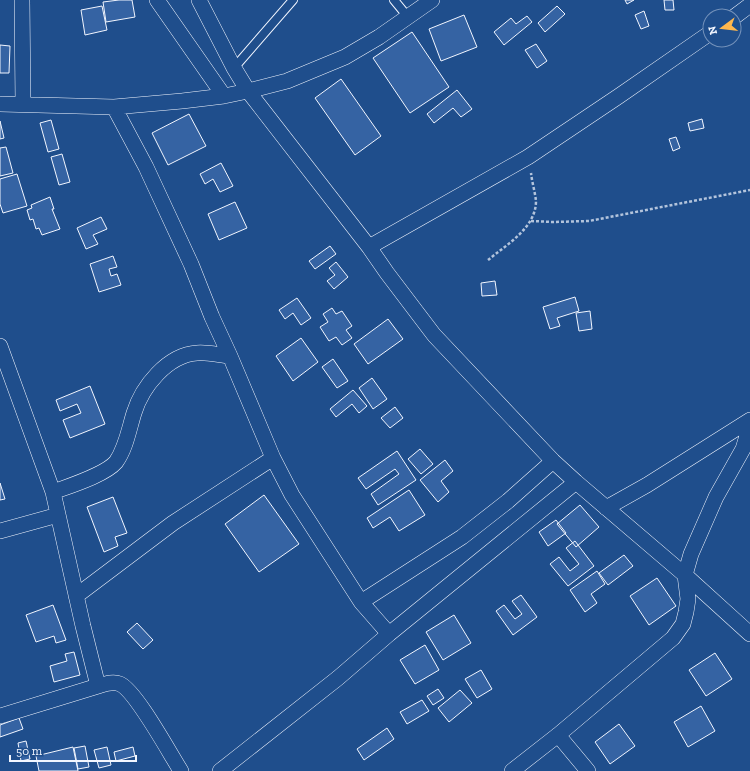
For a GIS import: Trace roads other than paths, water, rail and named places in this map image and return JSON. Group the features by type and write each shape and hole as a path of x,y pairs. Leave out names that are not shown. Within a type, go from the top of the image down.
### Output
{"street":[{"path":"22,0 23,104"},
{"path":"157,0 224,96"},
{"path":"199,0 234,68 248,91 369,247 434,335 553,461 685,575 750,634"},
{"path":"0,104 114,108 224,96 248,91 287,81 346,58 432,0"},
{"path":"369,247 528,157 702,39"},
{"path":"114,108 146,167 191,264 212,317 273,458 292,495 361,602 389,634"},
{"path":"0,346 53,492 98,686"},
{"path":"53,492 96,475 115,463 122,451 137,403 146,385 164,367 184,356 197,353 230,356"},
{"path":"606,508 647,485 750,420"},
{"path":"512,771 558,735 673,638 683,624 688,599 685,575 691,554 716,497 743,449 750,426"},
{"path":"76,596 173,523 273,458"},
{"path":"361,602 462,537 508,501 553,461"},
{"path":"220,771 338,678 389,634 576,482"},
{"path":"0,531 58,515"},
{"path":"0,716 98,686 110,683 120,684 130,692 142,708 180,771"},
{"path":"558,735 588,771"}],"lane":[{"path":"234,68 293,0"},
{"path":"394,0 408,17"}]}
